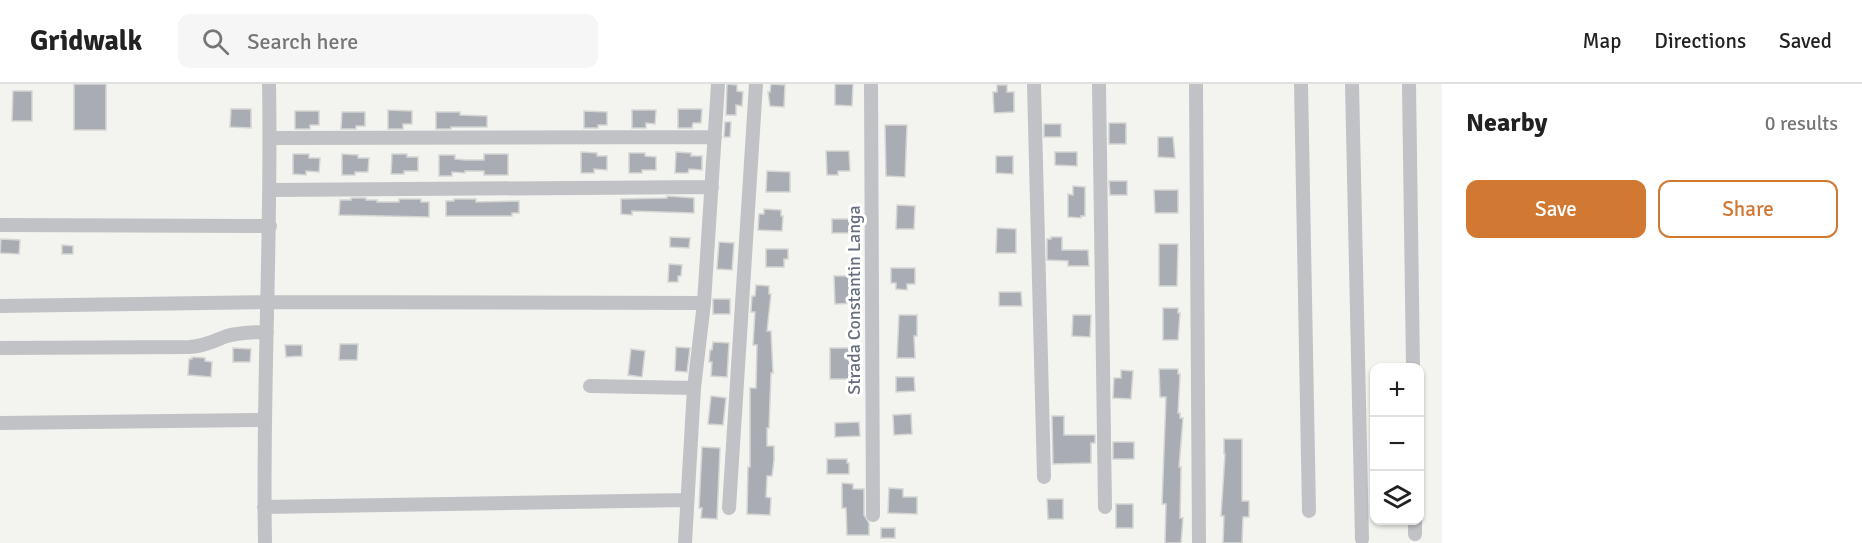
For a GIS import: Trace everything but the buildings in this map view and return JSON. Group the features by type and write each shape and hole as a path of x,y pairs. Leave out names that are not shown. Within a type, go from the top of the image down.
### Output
{"street":[{"path":"265,543 265,420 271,190 269,84"},
{"path":"685,543 694,388 704,303 718,84"},
{"path":"729,508 756,84"},
{"name":"Strada Constantin Langa","path":"871,84 873,515"},
{"path":"1034,84 1044,477"},
{"path":"1099,84 1105,507"},
{"path":"1196,84 1199,543"},
{"path":"1301,84 1309,511"},
{"path":"1352,84 1362,539"},
{"path":"1408,84 1413,363"},
{"path":"271,138 715,136"},
{"path":"271,190 712,187"},
{"path":"0,225 270,226"},
{"path":"0,306 268,303 704,303"},
{"path":"0,348 190,347 206,346 234,334 267,332"},
{"path":"590,386 694,388"},
{"path":"0,423 265,420"},
{"path":"264,507 687,500"}]}
